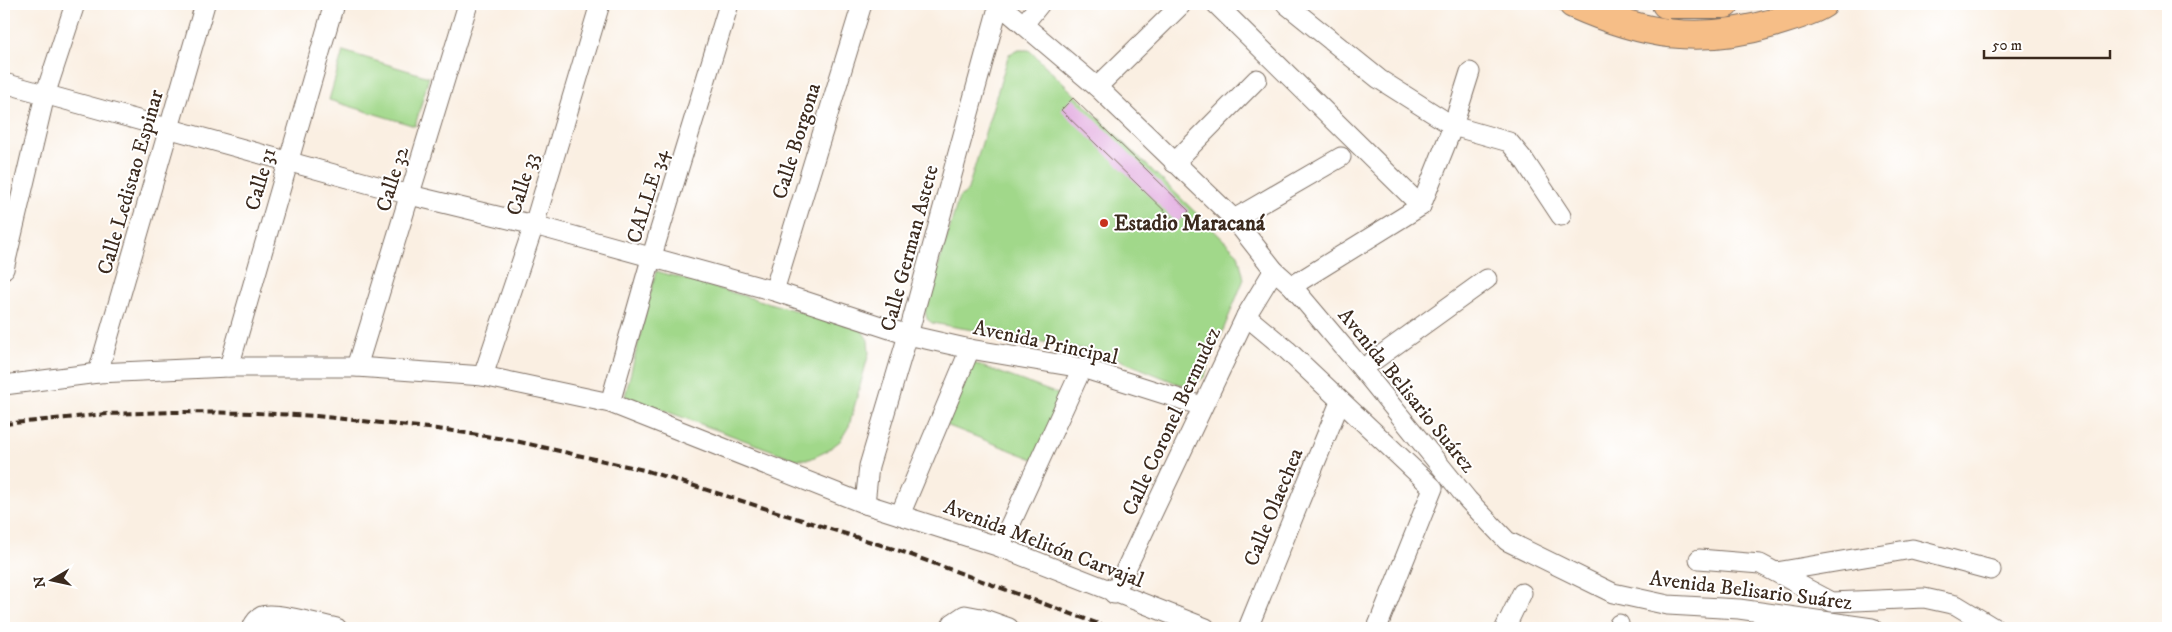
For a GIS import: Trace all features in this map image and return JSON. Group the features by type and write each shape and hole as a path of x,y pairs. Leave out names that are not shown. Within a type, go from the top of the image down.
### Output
{"highway":[{"path":"1572,4 1606,19 1673,34 1707,36 1743,32 1780,21 1823,4"},
{"path":"1666,4 1725,4"}],"street":[{"path":"4,269 45,95 75,4"},
{"name":"Calle Ledistao Espinar","path":"98,373 205,4"},
{"name":"Calle 31","path":"230,367 334,4"},
{"name":"Calle 32","path":"358,367 468,4"},
{"name":"Calle 33","path":"483,376 534,225 600,4"},
{"name":"CALLE 34","path":"610,403 651,259 729,4"},
{"name":"Calle Borgona","path":"774,291 862,4"},
{"name":"Avenida Belisario Suárez","path":"999,4 1097,88 1234,219 1274,270 1292,286 1362,369 1468,500 1508,541 1614,593 1668,605 1739,609 1872,628"},
{"name":"Calle German Astete","path":"865,504 869,466 908,335 999,4"},
{"path":"1024,24 1040,4"},
{"path":"1216,4 1422,206"},
{"path":"1286,4 1379,79 1452,126 1509,142 1524,160 1561,216"},
{"path":"1097,88 1180,5"},
{"path":"1292,286 1422,206 1470,72"},
{"path":"1174,163 1257,79"},
{"name":"Avenida Principal","path":"4,83 169,130 410,195 534,225 651,259 774,291 908,335 970,349 1082,368 1202,406"},
{"path":"1234,219 1341,157"},
{"name":"Calle Coronel Bermudez","path":"1114,594 1246,316 1274,270"},
{"path":"1362,369 1486,279"},
{"path":"1246,316 1287,350 1433,488 1377,628"},
{"path":"900,515 970,349"},
{"name":"Avenida Melitón Carvajal","path":"4,385 98,373 230,367 358,367 483,376 610,403 865,504 1000,547 1114,594 1206,628"},
{"path":"1000,547 1082,368"},
{"name":"Calle Olaechea","path":"1248,628 1340,402"},
{"path":"1776,572 1912,549 1991,570"},
{"path":"1699,559 1760,564 1832,602 1924,598 1956,605 1994,628"},
{"path":"1505,628 1522,593"},
{"path":"252,628 254,622 263,616 275,615 337,628"},
{"path":"950,628 953,623 965,615 981,618 1009,628"}],"green space":[{"name":"Estadio Maracaná","path":"1019,50 1029,50 1238,254 1244,279 1204,377 1197,382 1187,385 1176,383 1103,353 932,323 927,319 925,311 959,197 967,192 1009,54"},
{"path":"343,51 429,77 415,126 329,100"},
{"path":"656,271 861,329 868,340 869,353 849,426 840,441 827,451 810,459 795,459 625,396"},
{"path":"971,362 1063,396 1036,460 946,425"}],"building":[{"path":"1073,98 1189,211 1177,223 1061,110"}],"railway":[{"path":"4,424 107,414 174,412 256,413 316,416 446,430 511,440 644,470 903,552 1110,628"}],"place":[{"name":"Estadio Maracaná","path":"1104,223"}]}
